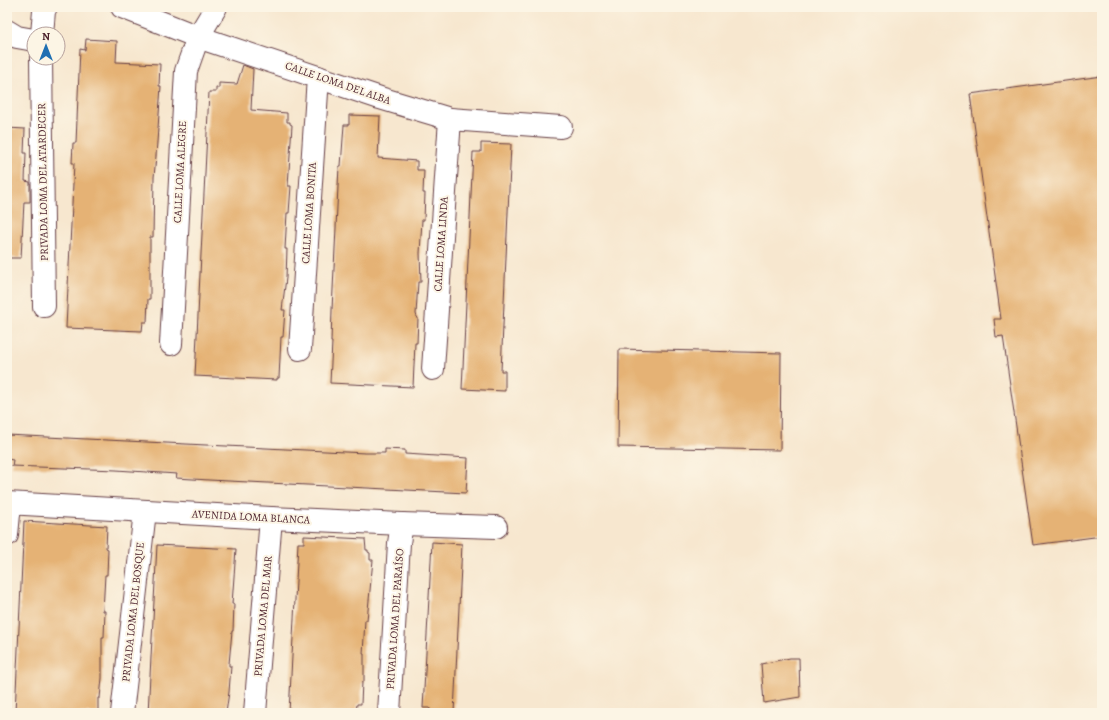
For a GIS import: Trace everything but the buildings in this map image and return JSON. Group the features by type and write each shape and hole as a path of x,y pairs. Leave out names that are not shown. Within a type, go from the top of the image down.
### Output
{"street":[{"path":"43,26 46,7"},
{"name":"CALLE LOMA DEL ALBA","path":"122,7 198,37 380,98 450,119 561,127"},
{"name":"CALLE LOMA ALEGRE","path":"171,344 186,71 198,37 216,7"},
{"name":"PRIVADA LOMA DEL ATARDECER","path":"41,66 44,306"},
{"name":"CALLE LOMA BONITA","path":"300,349 318,77"},
{"name":"CALLE LOMA LINDA","path":"433,369 450,119"},
{"path":"7,535 8,504"},
{"name":"AVENIDA LOMA BLANCA","path":"8,504 271,518 496,527"},
{"name":"PRIVADA LOMA DEL BOSQUE","path":"122,713 145,511"},
{"name":"PRIVADA LOMA DEL MAR","path":"255,713 271,518"},
{"name":"PRIVADA LOMA DEL PARAÍSO","path":"389,713 399,544 402,524"}]}
